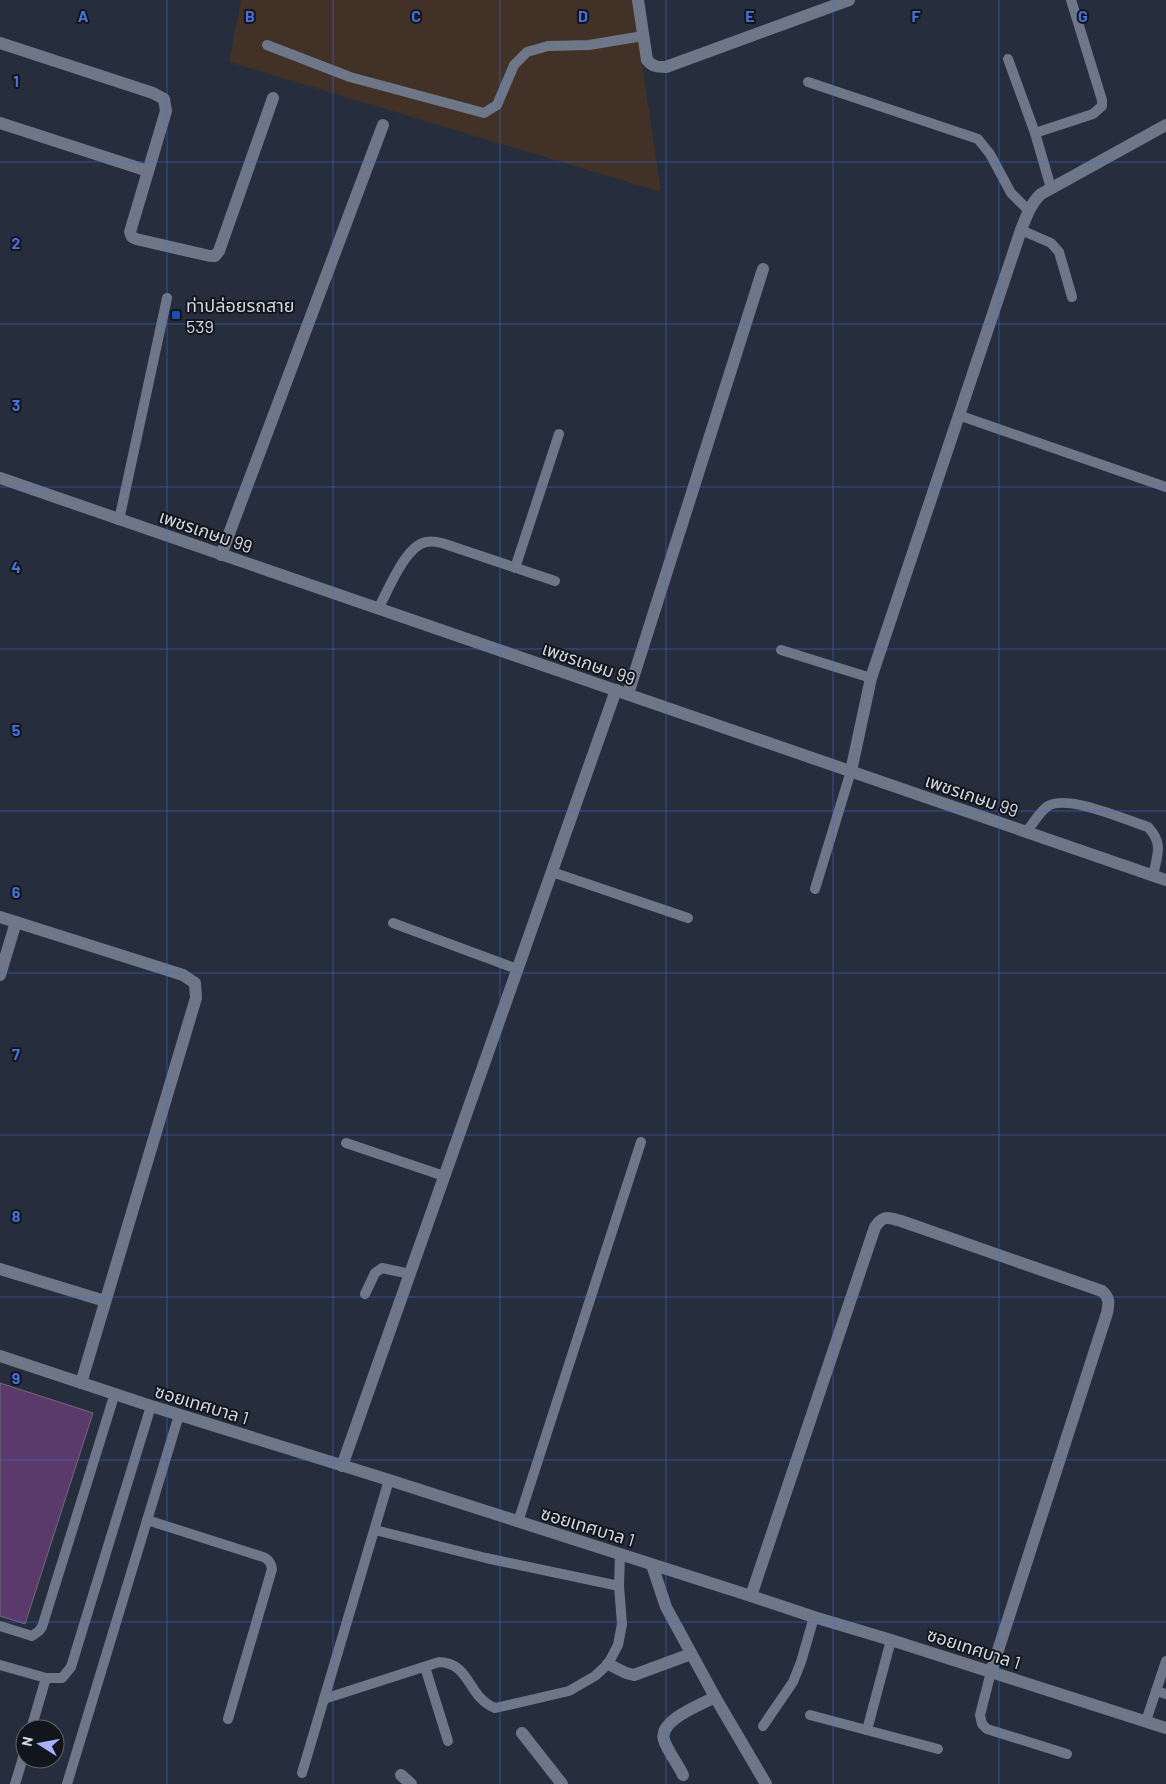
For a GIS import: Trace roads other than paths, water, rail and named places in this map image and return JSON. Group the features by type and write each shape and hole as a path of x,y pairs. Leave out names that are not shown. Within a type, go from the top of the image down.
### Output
{"street":[{"path":"638,0 646,60 657,68 666,67 849,0"},
{"path":"0,44 144,90 164,99 166,111 130,232 132,236 215,256 220,251 273,98"},
{"path":"0,123 148,171"},
{"path":"221,555 383,125"},
{"path":"851,771 871,678 958,415 1029,211 1036,199 1051,188 1166,125"},
{"path":"342,1466 552,872 622,692 763,269"},
{"name":"เพชรเกษม 99","path":"0,478 1166,880"},
{"path":"0,916 183,974 194,983 196,998 81,1383"},
{"path":"0,975 16,922"},
{"path":"751,1596 875,1227 880,1220 887,1217 901,1221 1102,1291 1108,1296 1107,1313 991,1672"},
{"path":"0,1269 105,1301"},
{"name":"ซอยเทศบาล 1","path":"0,1356 179,1415 751,1596 814,1618 891,1640 1166,1728"},
{"path":"652,1565 666,1607 715,1697 766,1784"},
{"path":"608,1664 634,1675 692,1654"},
{"path":"684,1775 664,1739 664,1730 669,1723 715,1697"},
{"path":"522,1733 562,1784"},
{"path":"401,1775 411,1784"}],"lane":[{"path":"1035,133 1093,114 1102,106 1102,100 1071,0"},
{"path":"267,45 350,77 484,113 497,105 514,66 527,52 548,46 589,45 643,36"},
{"path":"1008,59 1035,133 1051,188"},
{"path":"808,82 978,139 990,154 1011,193 1029,211"},
{"path":"1021,230 1051,243 1059,252 1072,297"},
{"path":"120,520 167,298"},
{"path":"958,415 1166,487"},
{"path":"515,568 559,434"},
{"path":"378,609 404,560 414,549 426,542 442,543 555,581"},
{"path":"781,650 871,678"},
{"path":"814,889 851,771"},
{"path":"1026,832 1046,807 1056,802 1073,802 1148,827 1156,835 1158,845 1153,876"},
{"path":"552,872 688,918"},
{"path":"394,924 517,969"},
{"path":"518,1522 641,1142"},
{"path":"346,1144 444,1176"},
{"path":"365,1294 375,1273 382,1268 410,1274"},
{"path":"0,1626 32,1636 42,1627 115,1394"},
{"path":"0,1665 46,1678 62,1678 71,1668 151,1406"},
{"path":"67,1784 179,1415"},
{"path":"302,1773 389,1480"},
{"path":"147,1520 267,1558 272,1564 272,1570 228,1719"},
{"path":"375,1530 486,1558 619,1586"},
{"path":"324,1699 439,1662 450,1662 458,1668 480,1698 495,1708 569,1691 595,1676 608,1664 618,1645 622,1624 619,1586 620,1554"},
{"path":"763,1726 792,1682 801,1662 814,1618"},
{"path":"867,1730 891,1640"},
{"path":"1146,1721 1161,1693 1166,1662"},
{"path":"424,1667 448,1741"},
{"path":"991,1672 980,1715 982,1724 987,1729 1067,1754"},
{"path":"34,1719 46,1678"},
{"path":"810,1715 938,1749"},
{"path":"15,1784 20,1769"}],"place":[{"name":"ท่าปล่อยรถสาย 539","path":"176,315"}]}
